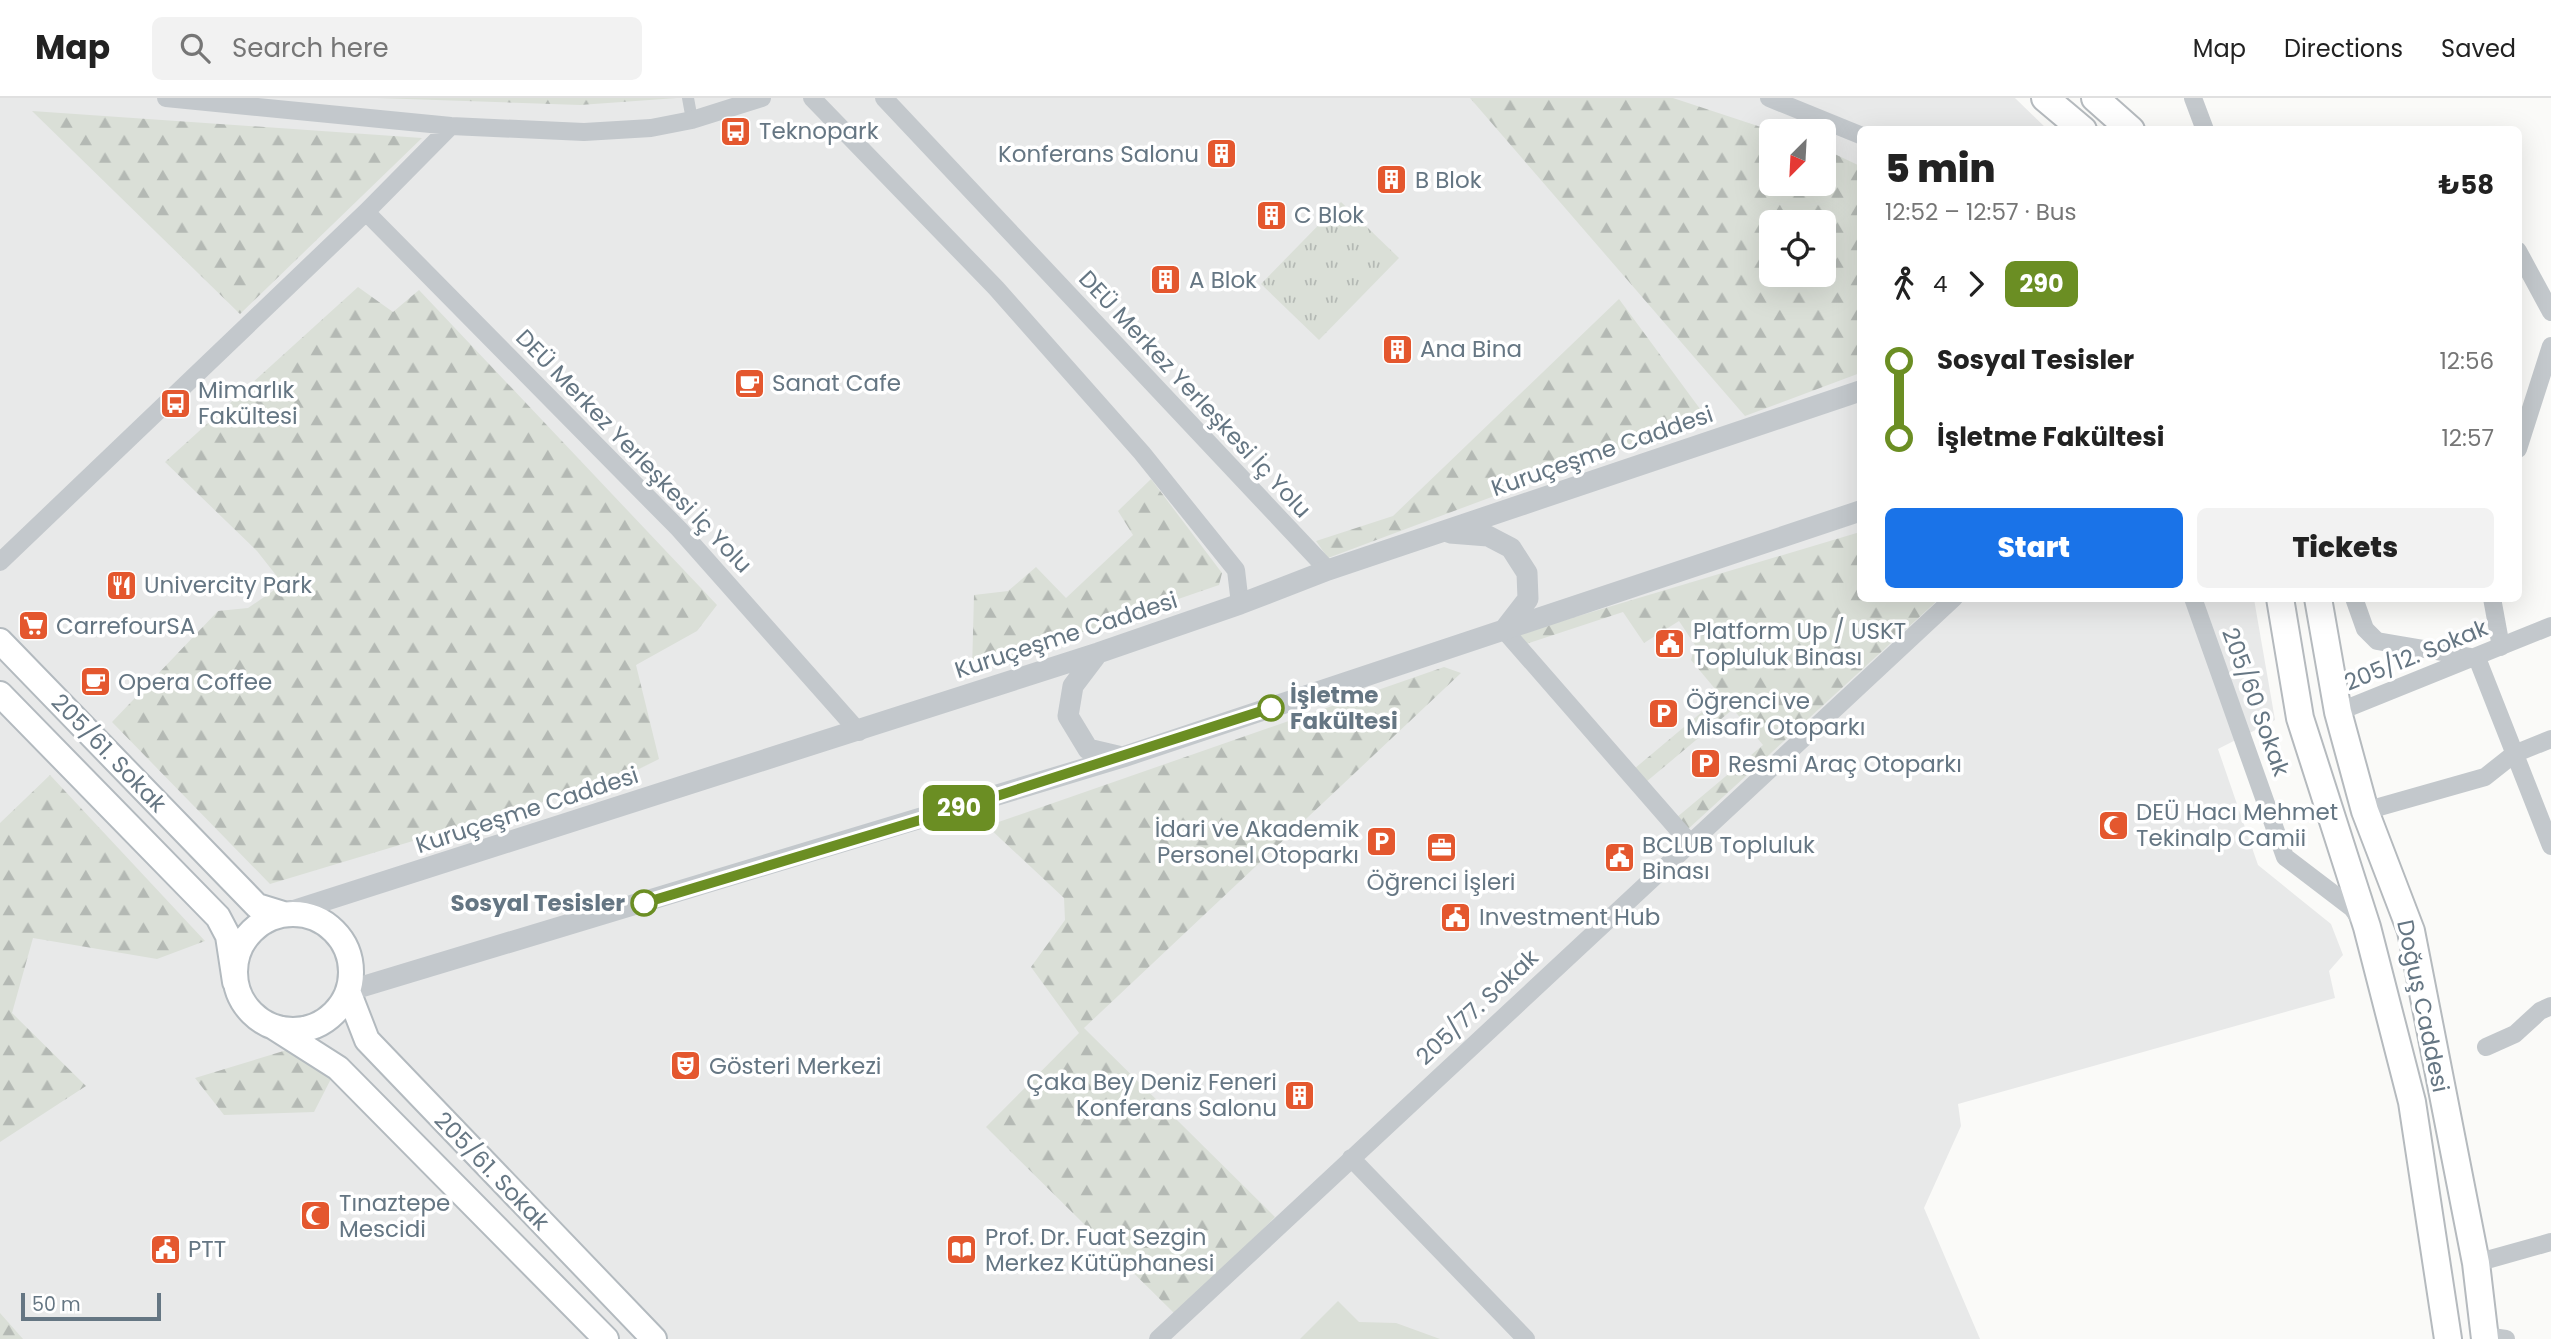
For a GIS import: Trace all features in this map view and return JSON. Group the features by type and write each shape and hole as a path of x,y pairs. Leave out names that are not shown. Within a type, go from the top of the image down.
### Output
{"main road":[{"path":"2045,98 2078,126"},
{"path":"2095,98 2126,126"},
{"name":"Doğuş Caddesi","path":"2281,602 2300,718 2367,928 2412,1102 2448,1339"},
{"name":"Doğuş Caddesi","path":"2319,602 2338,712 2365,811 2411,931 2492,1338"},
{"name":"205/61. Sokak","path":"0,641 257,906 283,914"},
{"name":"205/61. Sokak","path":"0,694 218,917 228,936 235,982"},
{"path":"283,914 309,916 332,928 343,941 350,957 352,975 348,992 339,1008 326,1021 292,1031 272,1026 248,1009 235,982 235,963 241,946 251,931 266,920 283,914"},
{"name":"205/61. Sokak","path":"348,992 368,1040 654,1339"},
{"name":"205/61. Sokak","path":"272,1026 338,1068 606,1339"}],"street":[{"path":"166,98 451,126 584,132 651,128 692,120 762,98"},
{"path":"688,98 692,120"},
{"path":"812,98 996,288 1147,458 1236,570 1241,604"},
{"name":"DEÜ Merkez Yerleşkesi İç Yolu","path":"884,98 1328,570"},
{"path":"1769,98 1857,134"},
{"path":"2193,98 2204,126"},
{"path":"0,562 366,212 451,126"},
{"name":"DEÜ Merkez Yerleşkesi İç Yolu","path":"366,212 680,529 859,732"},
{"path":"2522,258 2551,312"},
{"path":"2522,437 2551,346"},
{"name":"Kuruçeşme Caddesi","path":"283,914 859,732 1098,653 1241,604 1328,570 1857,392"},
{"path":"348,992 1123,757 1857,512"},
{"path":"1441,532 1488,536 1511,548 1527,573 1528,599 1504,630"},
{"name":"205/77. Sokak","path":"1158,1339 1950,602"},
{"name":"205/60 Sokak","path":"2194,602 2285,857 2352,908 2367,928"},
{"path":"2355,602 2365,629 2377,641 2477,658 2514,754 2543,805 2551,846"},
{"path":"2493,602 2501,647"},
{"name":"205/12. Sokak","path":"2338,712 2551,626"},
{"path":"1504,630 1689,842"},
{"path":"1098,653 1073,686 1068,716 1088,749 1123,757"},
{"path":"2365,811 2485,777 2514,754 2551,739"},
{"path":"2323,885 2339,876 2344,864 2343,849"},
{"path":"2486,1047 2515,1034 2540,1011 2551,1006"},
{"path":"1351,1158 1526,1339"},
{"path":"2476,1262 2551,1242"}],"shaded area":[{"path":"0,98 2015,98 2044,126 1857,126 1857,602 2255,602 2275,720 2218,749 2258,865 2331,924 2343,955 2329,971 2335,998 1958,1104 1961,1126 1924,1208 1980,1339 0,1339"}],"green space":[{"path":"377,98 677,98 580,105"},
{"path":"1470,98 1673,98 1759,126 1759,196 1836,196 1836,155 1857,165 1857,374 1745,416"},
{"path":"32,111 422,138 240,314"},
{"path":"1341,202 1399,258 1319,340 1261,284"},
{"path":"358,287 393,312 419,290 717,605 697,631 636,665 659,759 619,779 270,884 112,722 218,611 248,608 283,584 257,551 165,462"},
{"path":"1619,299 1706,417 1328,558 1316,541 1393,516"},
{"path":"1151,479 1222,573 1219,585 972,670 974,595 1008,591 1036,567 1066,598 1133,535 1118,511"},
{"path":"1857,533 1857,602 1936,602 1687,830 1676,818 1763,745 1733,709 1646,782 1634,769 1721,696 1691,660 1695,645 1679,621 1644,643 1623,612 1526,644 1518,634"},
{"path":"1444,667 1461,673 1084,1028 1275,1217 1177,1316 986,1127 1079,1033 1031,967 1065,920 1064,898 987,826"},
{"path":"50,775 205,941 157,959 33,938 12,1013 86,1086 0,1142 0,823"},
{"path":"290,1049 335,1071 314,1112 224,1115 195,1078"},
{"path":"1338,1301 1359,1322 1396,1323 1440,1339 1300,1339"},
{"path":"0,1313 23,1339 0,1339"}],"bus line":[{"name":"290","path":"644,903 950,811 1271,708"}],"place":[{"name":"Teknopark","path":"736,131"},
{"name":"Konferans Salonu","path":"1222,154"},
{"name":"B Blok","path":"1392,180"},
{"name":"C Blok","path":"1271,215"},
{"name":"A Blok","path":"1166,280"},
{"name":"Ana Bina","path":"1397,349"},
{"name":"Sanat Cafe","path":"749,383"},
{"name":"Mimarlık Fakültesi","path":"175,403"},
{"name":"Univercity Park","path":"121,585"},
{"name":"CarrefourSA","path":"33,626"},
{"name":"Platform Up / USKT Topluluk Binası","path":"1670,644"},
{"name":"Opera Coffee","path":"95,682"},
{"name":"İşletme Fakültesi","path":"1271,708"},
{"name":"Öğrenci ve Misafir Otoparkı","path":"1663,714"},
{"name":"Resmi Araç Otoparkı","path":"1705,764"},
{"name":"DEÜ Hacı Mehmet Tekinalp Camii","path":"2113,825"},
{"name":"İdari ve Akademik Personel Otoparkı","path":"1382,842"},
{"name":"Öğrenci İşleri","path":"1441,848"},
{"name":"BCLUB Topluluk Binası","path":"1619,858"},
{"name":"Sosyal Tesisler","path":"644,903"},
{"name":"Investment Hub","path":"1456,917"},
{"name":"Gösteri Merkezi","path":"686,1066"},
{"name":"Çaka Bey Deniz Feneri Konferans Salonu","path":"1300,1095"},
{"name":"Tınaztepe Mescidi","path":"316,1216"},
{"name":"PTT","path":"165,1249"},
{"name":"Prof. Dr. Fuat Sezgin Merkez Kütüphanesi","path":"962,1250"}]}
